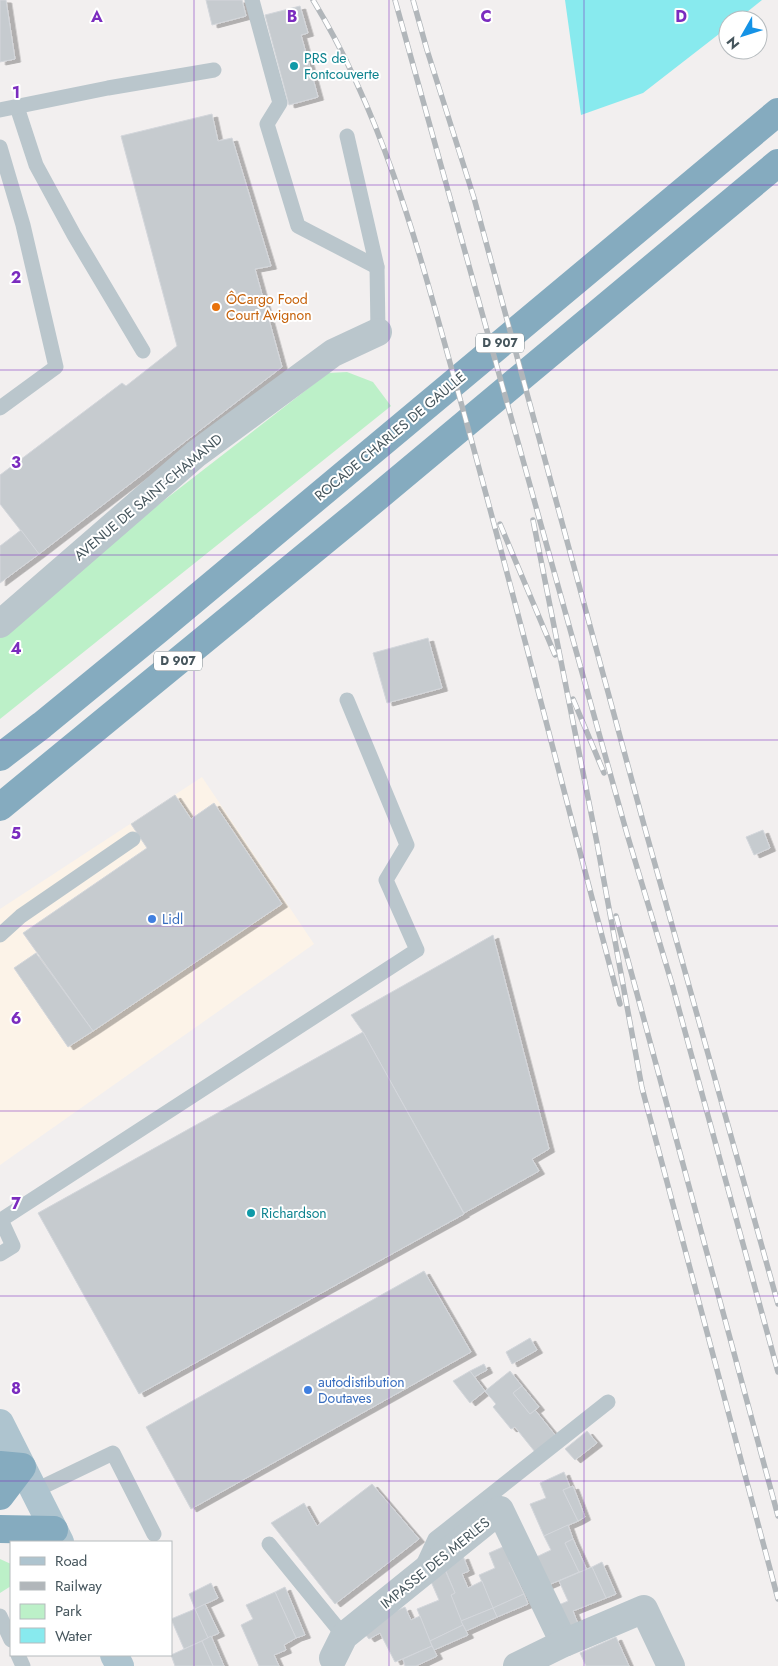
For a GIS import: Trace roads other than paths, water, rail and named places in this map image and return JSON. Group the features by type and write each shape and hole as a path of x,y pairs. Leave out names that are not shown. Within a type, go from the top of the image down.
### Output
{"highway":[{"name":"ROCADE CHARLES DE GAULLE","path":"0,757 158,630 778,112"},
{"name":"D 907","path":"0,807 778,163"},
{"path":"0,1496 19,1474"},
{"path":"0,1529 57,1536"}],"main road":[{"path":"0,1423 19,1474 57,1536"}],"street":[{"name":"AVENUE DE SAINT-CHAMAND","path":"0,624 196,454 333,353 378,332"},
{"name":"IMPASSE DES MERLES","path":"336,1657 418,1576 500,1510 564,1643"},
{"path":"517,1666 564,1643 644,1609 671,1666"}],"lane":[{"path":"252,0 280,102 268,124 298,226 377,267"},
{"path":"0,110 108,88 214,70"},
{"path":"17,107 36,165 74,235 143,351"},
{"path":"347,136 377,267 378,332"},
{"path":"0,147 23,225 56,367 0,408"},
{"path":"0,1254 13,1246 1,1220 418,950 386,880 407,845 347,700"},
{"path":"0,935 21,916 134,839"},
{"path":"418,1576 435,1539 608,1402"},
{"path":"19,1474 113,1453 154,1534"},
{"path":"269,1544 336,1657"},
{"path":"0,1616 10,1638"}],"water":[{"path":"565,0 762,0 750,10 718,10 718,35 643,93 581,115"}],"railway":[{"path":"313,0 340,48 363,97 383,147 418,249 522,630 620,1004"},
{"path":"395,0 627,834 672,984 778,1372"},
{"path":"413,0 474,198 644,825 778,1304"},
{"path":"533,520 597,843 642,1088 778,1599"},
{"path":"500,524 555,655"},
{"path":"573,699 604,773"},
{"path":"616,916 778,1516"}],"place":[{"name":"PRS de Fontcouverte","path":"294,66"},
{"name":"ÔCargo Food Court Avignon","path":"216,307"},
{"name":"Lidl","path":"152,919"},
{"name":"Richardson","path":"251,1213"},
{"name":"autodistibution Doutaves","path":"308,1390"}]}
